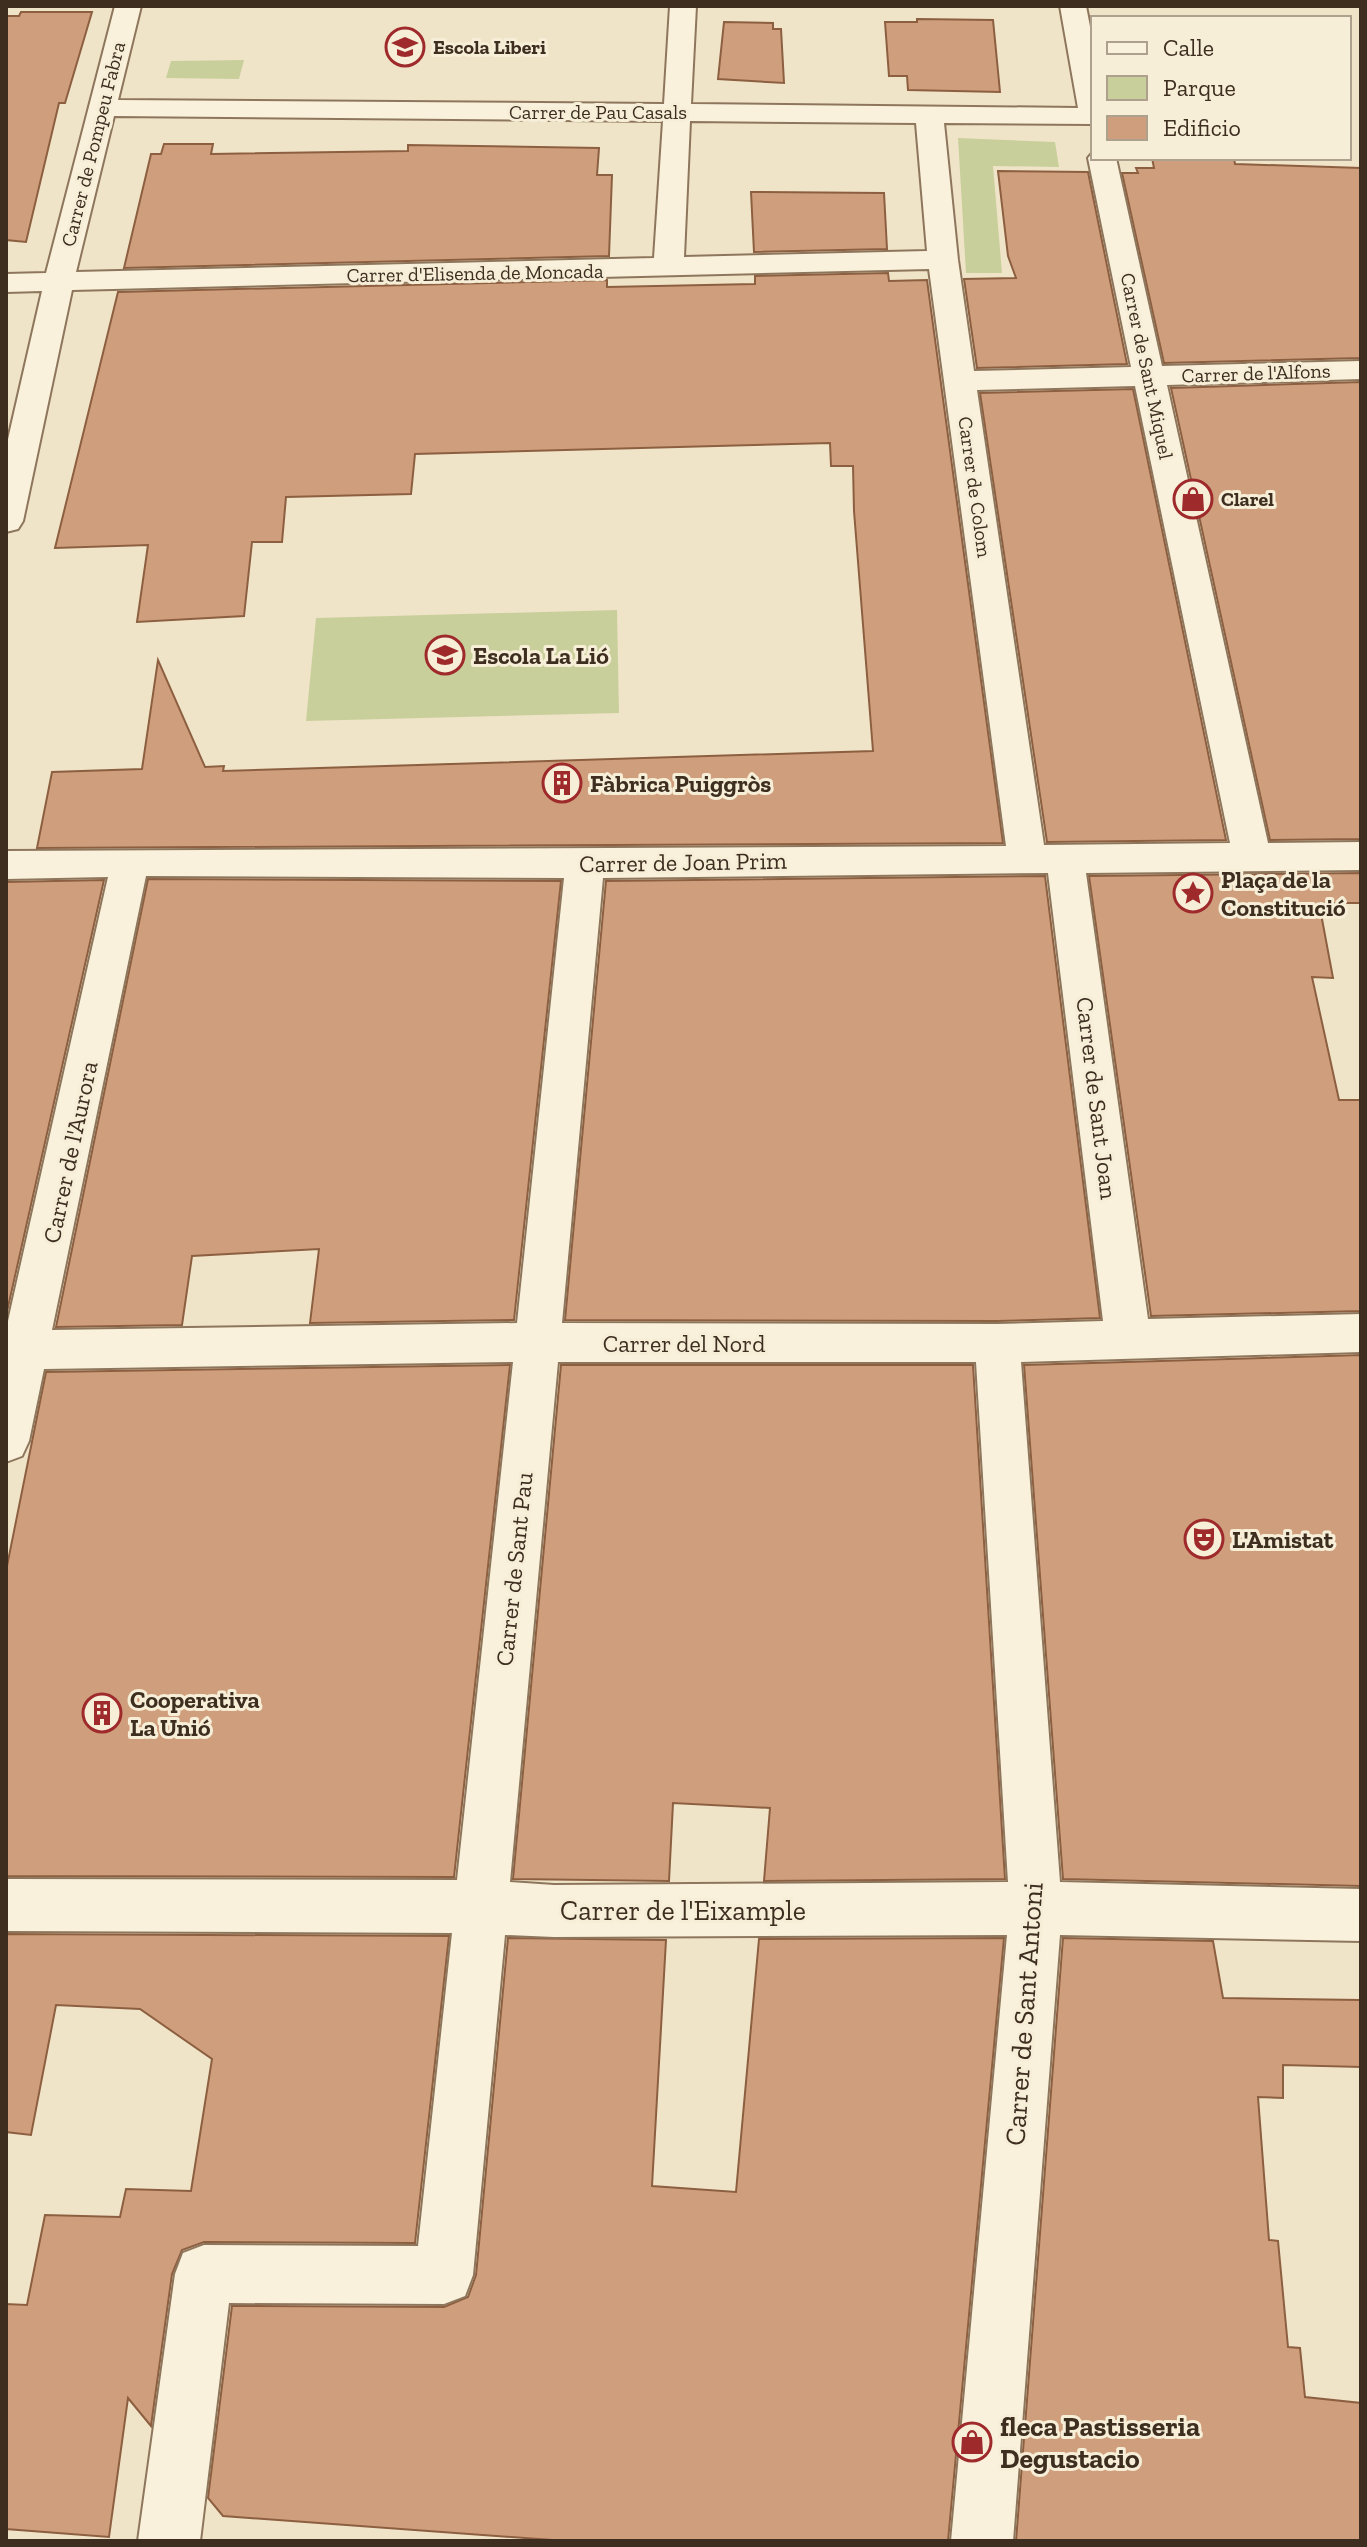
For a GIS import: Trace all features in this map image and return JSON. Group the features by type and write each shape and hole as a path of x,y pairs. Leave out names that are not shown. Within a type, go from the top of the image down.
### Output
{"street":[{"name":"Carrer de Pompeu Fabra","path":"6,521 59,282 128,6"},
{"path":"668,269 683,6"},
{"path":"1073,6 1091,104"},
{"name":"Carrer de Pau Casals","path":"102,108 1091,115"},
{"name":"Carrer de Colom","path":"929,115 943,260 960,381 1046,858"},
{"name":"Carrer de Sant Miquel","path":"1102,160 1252,856"},
{"name":"Carrer d'Elisenda de Moncada","path":"6,283 943,260"},
{"name":"Carrer de l'Alfons","path":"960,381 1361,370"},
{"name":"Carrer de Joan Prim","path":"6,865 130,862 585,864 1361,856"},
{"name":"Carrer de Sant Joan","path":"1046,858 1128,1338"},
{"name":"Carrer de l'Aurora","path":"6,1441 17,1350 130,862"},
{"name":"Carrer de Sant Pau","path":"169,2541 204,2274 444,2275 585,864"},
{"name":"Carrer del Nord","path":"17,1350 537,1342 997,1343 1361,1333"},
{"name":"Carrer de Sant Antoni","path":"982,2541 1036,1908 997,1343"},
{"name":"Carrer de l'Eixample","path":"6,1905 480,1907 554,1911 1036,1908 1361,1915"}],"green space":[{"path":"244,60 239,79 166,78 171,61"},
{"path":"958,138 1055,142 1059,167 993,166 1002,273 966,273"},
{"path":"617,610 619,713 306,721 316,618"}],"building":[{"path":"21,12 92,12 65,103 59,103 26,242 6,240 6,16 19,16"},
{"path":"917,19 993,20 1000,92 908,90 907,76 889,76 885,22 917,22"},
{"path":"724,22 773,23 773,29 781,29 784,83 718,79"},
{"path":"164,144 213,144 211,154 408,151 408,145 599,148 597,175 612,175 609,256 124,268 151,154 161,154"},
{"path":"1152,160 1234,160 1235,164 1361,168 1361,358 1164,363 1122,173 1138,173 1136,168 1154,168"},
{"path":"998,171 1088,172 1127,364 977,368 964,279 1016,278 1008,256"},
{"path":"751,192 884,193 887,249 754,252"},
{"path":"888,273 889,281 927,280 1003,843 37,848 52,772 142,769 158,660 205,767 224,766 223,771 873,751 853,466 831,466 830,443 415,454 411,494 286,497 282,542 252,542 244,616 137,622 148,545 55,548 118,292 607,280 607,287 755,284 755,276"},
{"path":"1361,382 1361,839 1270,840 1171,388"},
{"path":"1133,389 1226,840 1047,842 980,393"},
{"path":"1361,873 1361,903 1319,903 1333,978 1312,977 1339,1100 1361,1100 1361,1311 1151,1316 1089,876"},
{"path":"1045,876 1100,1318 997,1321 565,1320 606,881"},
{"path":"148,879 561,881 514,1320 310,1323 319,1249 192,1256 182,1325 56,1327"},
{"path":"104,880 6,1316 6,882"},
{"path":"1361,1355 1361,1886 1063,1879 1024,1365"},
{"path":"510,1365 454,1877 6,1876 6,1571 46,1372"},
{"path":"561,1365 973,1365 1005,1879 764,1881 770,1808 673,1803 669,1881 513,1879"},
{"path":"6,1934 449,1936 415,2243 204,2242 182,2250 172,2274 151,2426 128,2398 109,2537 6,2529 6,2304 27,2305 45,2215 120,2217 126,2189 191,2191 212,2059 140,2009 56,2005 31,2135 6,2132"},
{"path":"508,1938 666,1940 652,2186 736,2192 759,1939 1004,1938 948,2541 566,2541 223,2516 208,2498 232,2306 444,2307 468,2297 476,2275"},
{"path":"1063,1938 1213,1941 1223,1998 1361,2000 1361,2067 1283,2065 1283,2098 1258,2097 1269,2240 1278,2241 1288,2347 1300,2348 1305,2397 1361,2403 1361,2541 1016,2541"}],"place":[{"name":"Escola Liberi","path":"405,47"},
{"name":"Clarel","path":"1193,499"},
{"name":"Escola La Lió","path":"445,655"},
{"name":"Fàbrica Puiggròs","path":"562,783"},
{"name":"Plaça de la Constitució","path":"1193,893"},
{"name":"L'Amistat","path":"1204,1539"},
{"name":"Cooperativa La Unió","path":"102,1713"},
{"name":"fleca Pastisseria Degustacio","path":"972,2442"}]}
